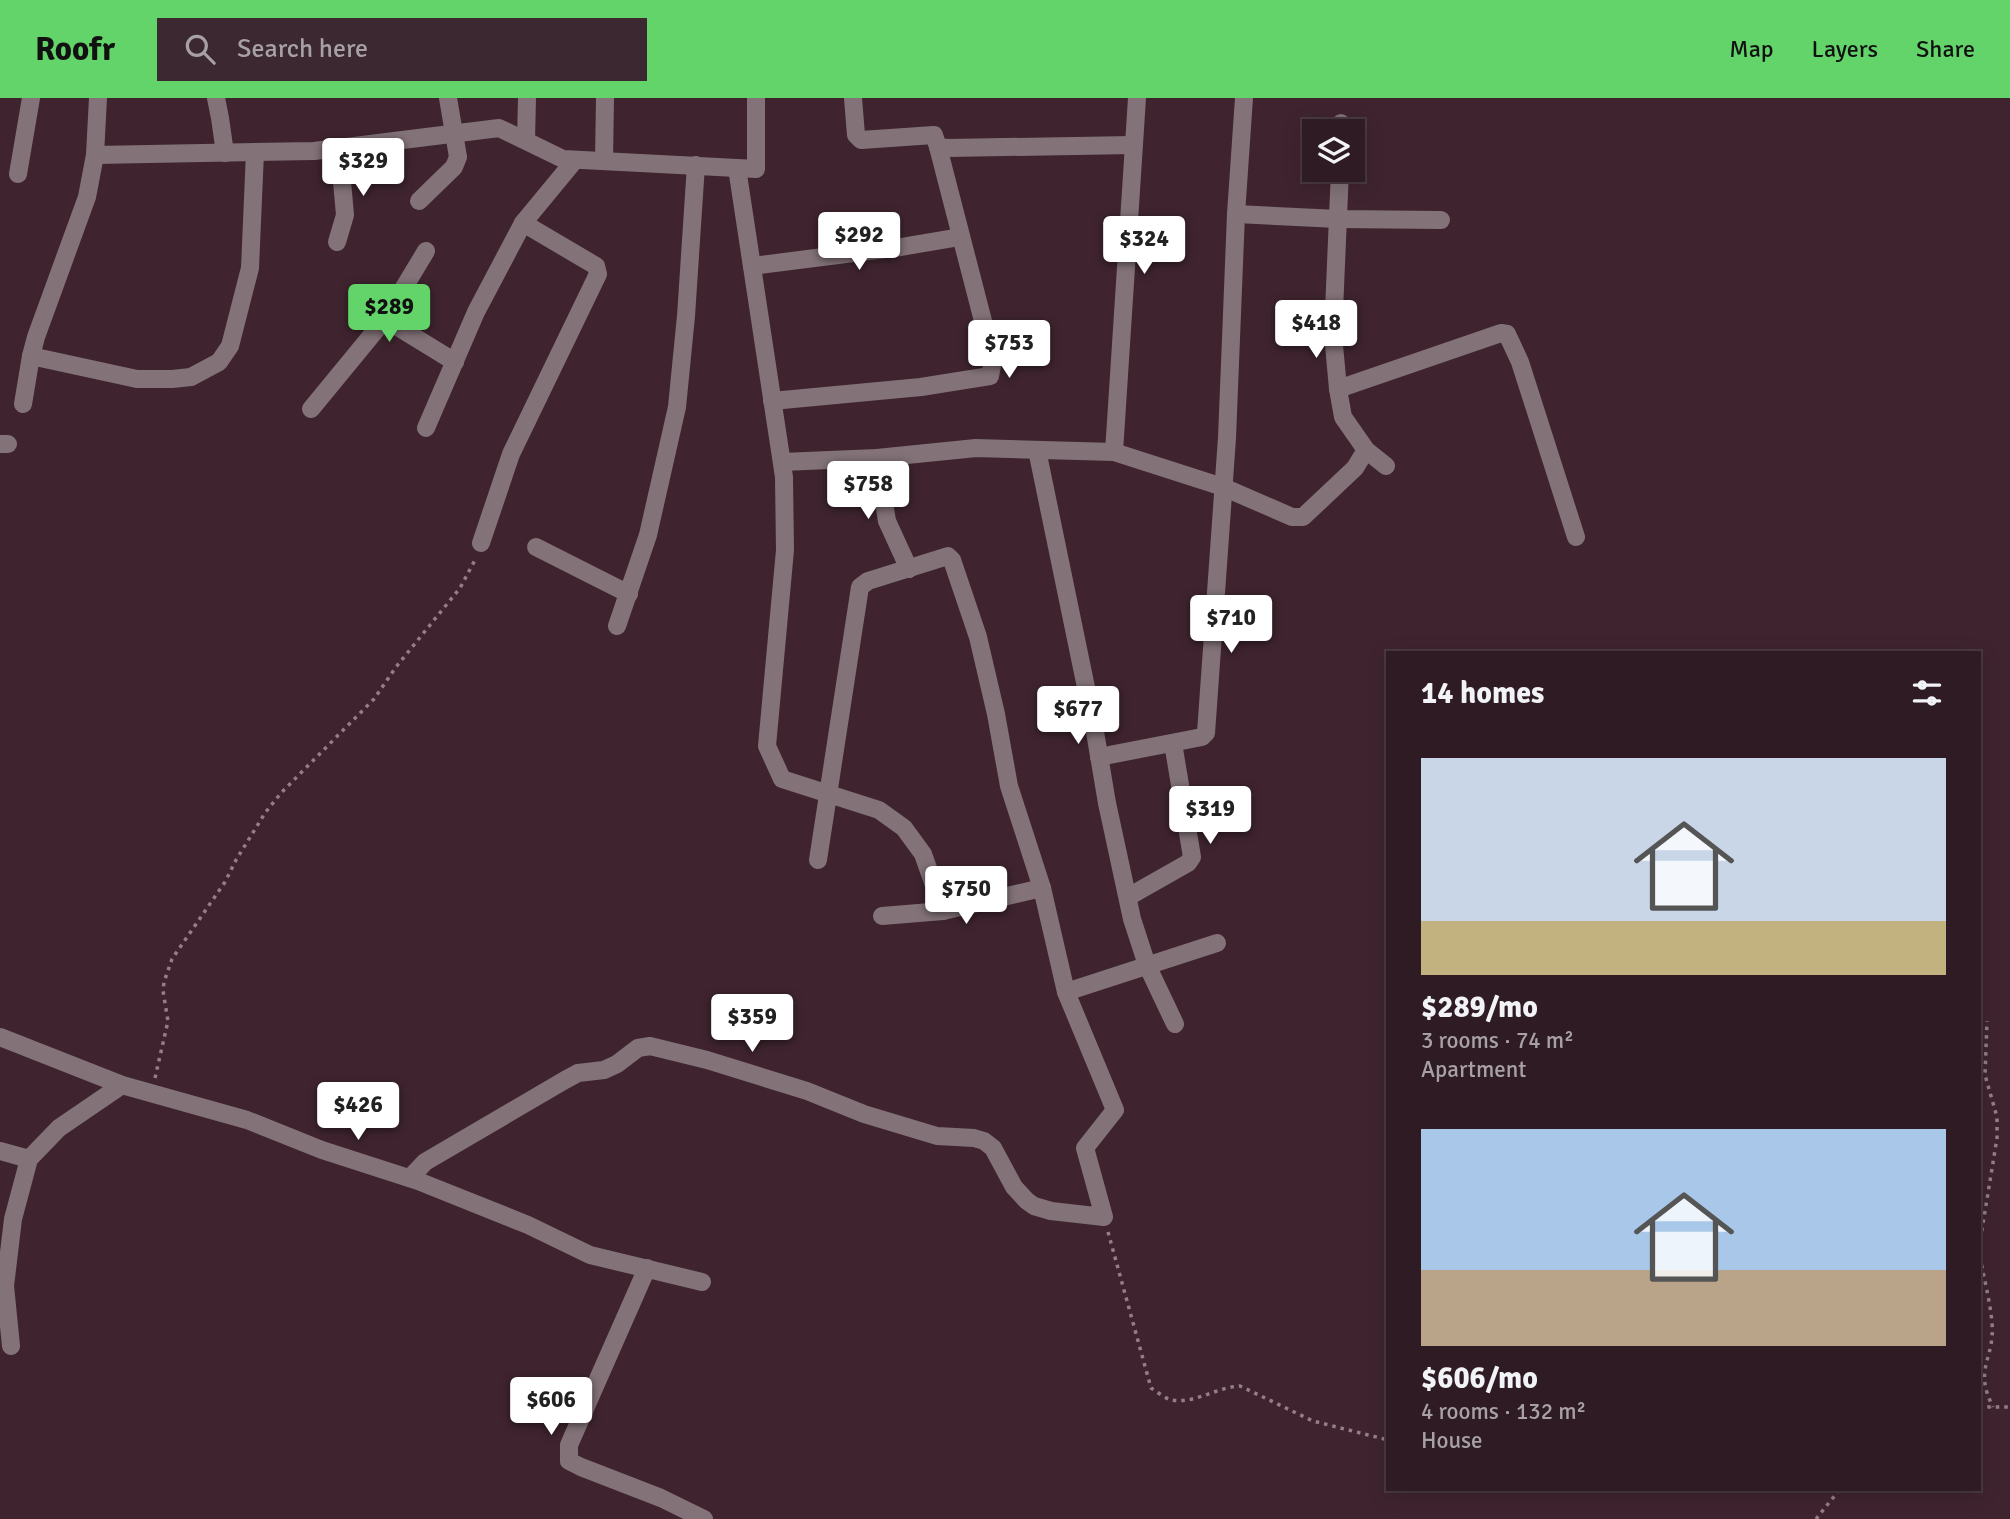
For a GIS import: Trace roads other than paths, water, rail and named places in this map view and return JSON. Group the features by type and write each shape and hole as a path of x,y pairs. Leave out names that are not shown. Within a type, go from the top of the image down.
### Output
{"street":[{"path":"18,174 31,98"},
{"path":"23,404 31,356 87,197 95,155 97,98"},
{"path":"216,98 225,153"},
{"path":"419,201 454,167 458,157 448,98"},
{"path":"526,140 527,98"},
{"path":"604,161 605,98"},
{"path":"95,155 314,151 499,128 563,159 756,169 756,98"},
{"path":"772,401 921,387 990,376 992,366 989,348 934,135 860,140 856,135 853,98"},
{"path":"1114,452 1137,98"},
{"path":"1099,757 1202,737 1206,733 1223,487 1244,98"},
{"path":"939,147 1133,145"},
{"path":"337,242 345,215 339,148"},
{"path":"31,356 137,379 191,377 219,362 230,346 250,268 256,152"},
{"path":"426,428 476,312 523,223 575,160"},
{"path":"617,626 648,535 677,407 696,165"},
{"path":"737,168 784,477 785,550 766,746 782,779 879,810 904,828 923,854 943,911"},
{"path":"1340,182 1333,334 1338,389 1343,417 1366,450 1386,466"},
{"path":"1236,214 1441,220"},
{"path":"481,543 511,454 598,274 596,266 523,223"},
{"path":"752,266 960,237"},
{"path":"311,409 385,319 426,251"},
{"path":"385,319 455,362"},
{"path":"1338,389 1501,333 1507,334 1520,362 1576,537"},
{"path":"782,462 877,458 976,448 1114,452 1223,487 1292,517 1303,517 1355,468 1366,450"},
{"path":"1037,450 1132,919 1147,965 1175,1024"},
{"path":"877,458 887,521 909,569"},
{"path":"536,547 629,594"},
{"path":"410,1178 425,1162 565,1080 579,1073 604,1070 617,1065 638,1048 650,1046 707,1060 807,1091 864,1114 937,1136 984,1141 993,1148 1014,1187 1034,1206 1051,1211 1104,1217 1085,1148 1115,1110 1066,992 1042,888 1009,786 978,637 952,560 948,556 868,581 860,587 818,860"},
{"path":"1128,897 1188,863 1192,857 1173,743"},
{"path":"882,916 943,911 1042,888"},
{"path":"1066,992 1217,943"},
{"path":"0,1037 121,1085 247,1120 322,1150 410,1178 528,1225 590,1255 702,1282"},
{"path":"11,1346 5,1286 13,1219 29,1159 59,1128 121,1085"},
{"path":"0,1151 29,1159"},
{"path":"647,1268 569,1445 569,1461 661,1498 704,1519"}]}
